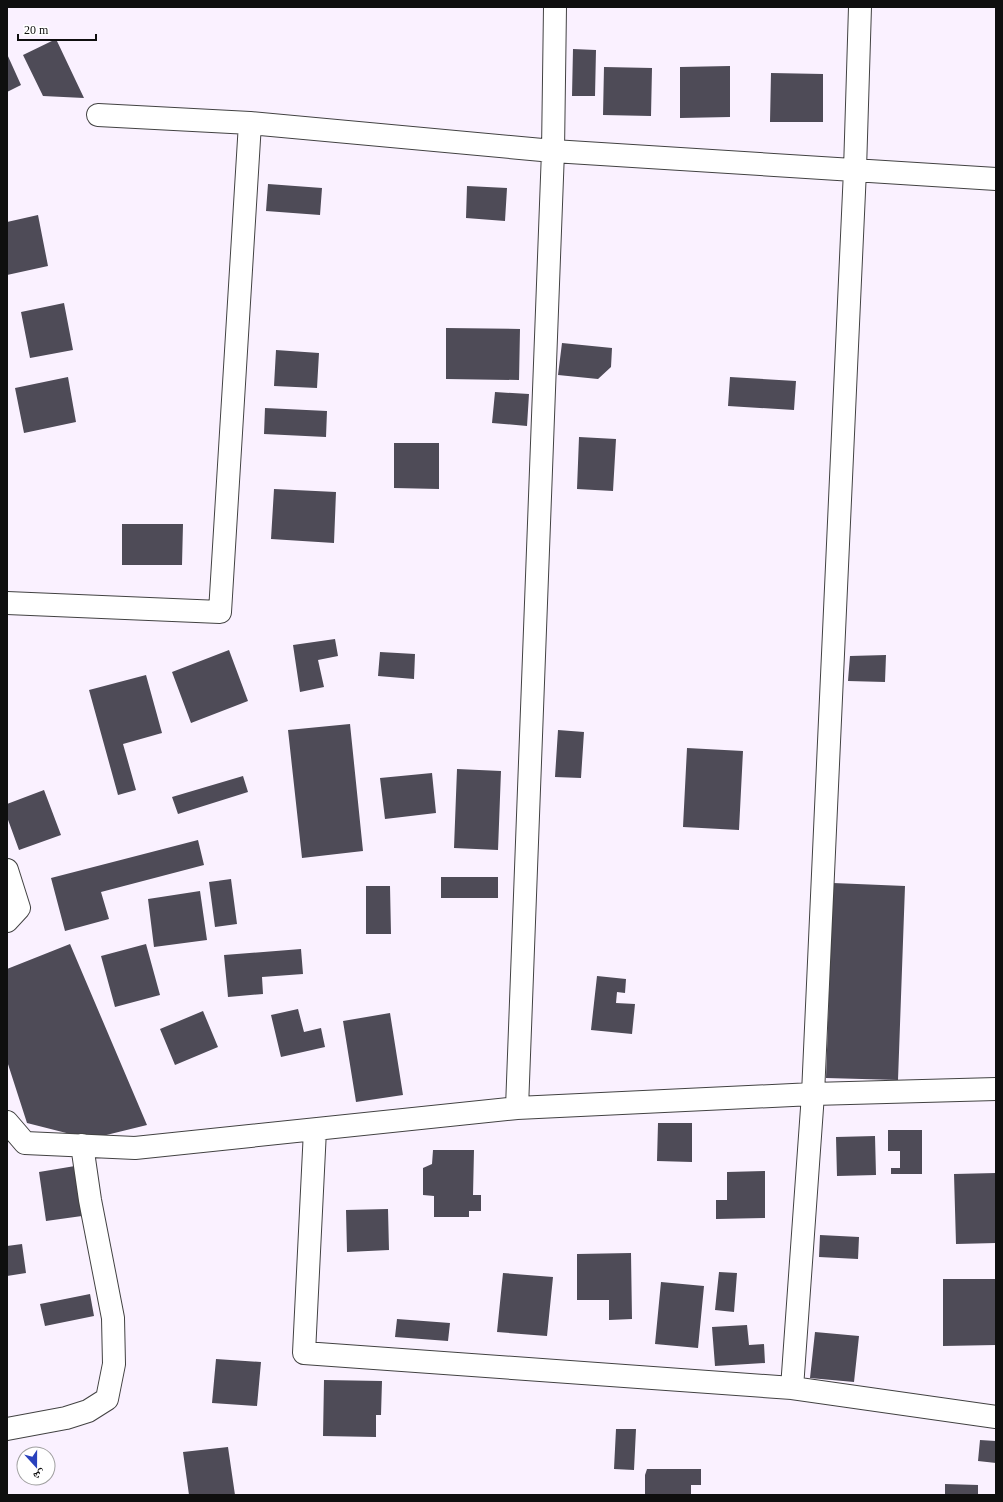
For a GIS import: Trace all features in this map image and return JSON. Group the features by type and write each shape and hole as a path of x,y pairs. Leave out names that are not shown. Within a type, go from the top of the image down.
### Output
{"street":[{"path":"517,1108 553,151 555,7"},
{"path":"792,1388 813,1094 855,170 860,7"},
{"path":"98,115 250,123 553,151 996,179"},
{"path":"7,603 220,612 250,123"},
{"path":"7,870 19,908 7,921"},
{"path":"7,1122 24,1143 135,1148 517,1108 813,1094 996,1089"},
{"path":"315,1130 304,1353 792,1388 996,1418"},
{"path":"7,1429 66,1418 88,1411 107,1398 114,1364 113,1318 90,1200 82,1145"}],"building":[{"path":"56,39 84,98 43,96 23,55"},
{"path":"573,49 596,50 595,96 572,96"},
{"path":"7,54 21,85 7,92"},
{"path":"730,66 730,117 680,118 680,67"},
{"path":"604,67 652,68 651,116 603,115"},
{"path":"771,73 823,74 823,122 770,122"},
{"path":"268,184 322,188 320,215 266,211"},
{"path":"467,186 507,188 505,221 466,218"},
{"path":"38,215 48,266 7,275 7,222"},
{"path":"64,303 73,350 30,358 21,312"},
{"path":"446,328 520,329 519,380 446,379"},
{"path":"562,343 612,348 611,367 598,379 558,375"},
{"path":"276,350 319,353 317,388 274,386"},
{"path":"68,377 76,422 24,433 15,388"},
{"path":"730,377 796,381 794,410 728,406"},
{"path":"495,392 529,394 527,426 492,423"},
{"path":"265,408 327,411 326,437 264,434"},
{"path":"579,437 616,439 613,491 577,489"},
{"path":"394,443 439,443 439,489 394,488"},
{"path":"274,489 336,492 334,543 271,539"},
{"path":"122,524 183,524 182,565 122,565"},
{"path":"335,639 338,656 318,660 324,687 300,692 293,645"},
{"path":"229,650 248,701 191,723 172,672"},
{"path":"380,652 415,654 414,679 378,676"},
{"path":"886,655 885,682 848,681 850,656"},
{"path":"146,675 162,733 123,744 136,790 118,795 89,690"},
{"path":"350,724 363,851 302,858 288,730"},
{"path":"558,730 584,732 581,778 555,777"},
{"path":"687,748 743,751 739,830 683,827"},
{"path":"457,769 501,771 498,850 454,848"},
{"path":"432,773 436,813 385,819 380,778"},
{"path":"243,776 248,792 178,814 172,797"},
{"path":"44,790 61,835 19,850 7,817 7,804"},
{"path":"198,840 204,865 101,892 109,919 65,931 51,878"},
{"path":"441,877 498,877 498,898 441,898"},
{"path":"231,879 237,924 215,927 209,882"},
{"path":"833,883 905,886 898,1080 826,1078"},
{"path":"366,886 390,886 391,934 366,934"},
{"path":"200,891 207,940 154,947 148,899"},
{"path":"70,944 147,1125 90,1139 27,1123 7,1061 7,969"},
{"path":"146,944 160,995 115,1007 101,956"},
{"path":"301,949 303,974 262,977 263,994 228,997 224,955"},
{"path":"597,976 626,979 625,993 617,992 616,1003 635,1004 632,1034 591,1030"},
{"path":"298,1009 304,1032 321,1028 325,1047 281,1057 271,1015"},
{"path":"203,1011 218,1047 175,1065 160,1029"},
{"path":"390,1013 403,1095 356,1102 343,1021"},
{"path":"658,1123 692,1123 692,1162 657,1161"},
{"path":"888,1130 922,1130 922,1174 891,1174 891,1168 900,1168 900,1151 888,1151"},
{"path":"875,1136 876,1175 837,1176 836,1137"},
{"path":"433,1150 474,1150 473,1195 481,1195 481,1211 469,1211 469,1217 434,1217 434,1196 423,1195 423,1168 432,1164"},
{"path":"75,1166 82,1216 46,1221 39,1172"},
{"path":"765,1171 765,1218 716,1219 716,1200 727,1200 727,1172"},
{"path":"996,1173 996,1243 956,1244 954,1174"},
{"path":"388,1209 389,1250 347,1252 346,1210"},
{"path":"820,1235 859,1237 858,1259 819,1257"},
{"path":"22,1244 26,1273 7,1276 7,1246"},
{"path":"631,1253 632,1319 609,1320 609,1300 577,1300 577,1254"},
{"path":"719,1272 737,1273 734,1312 715,1310"},
{"path":"503,1273 553,1277 547,1336 497,1332"},
{"path":"943,1279 996,1279 996,1345 943,1346"},
{"path":"661,1282 704,1286 698,1348 655,1344"},
{"path":"90,1294 94,1316 45,1326 40,1304"},
{"path":"397,1319 450,1323 448,1341 395,1337"},
{"path":"747,1325 749,1345 764,1344 765,1363 715,1366 712,1327"},
{"path":"815,1332 859,1336 854,1382 810,1378"},
{"path":"216,1359 261,1362 257,1406 212,1403"},
{"path":"324,1380 382,1381 381,1415 376,1415 376,1437 323,1436"},
{"path":"616,1429 636,1429 634,1470 614,1469"},
{"path":"980,1440 996,1441 996,1463 978,1461"},
{"path":"228,1447 235,1495 189,1495 183,1452"},
{"path":"647,1469 701,1469 701,1485 691,1485 691,1495 645,1495 645,1475"},
{"path":"945,1484 978,1485 978,1495 945,1495"}]}
